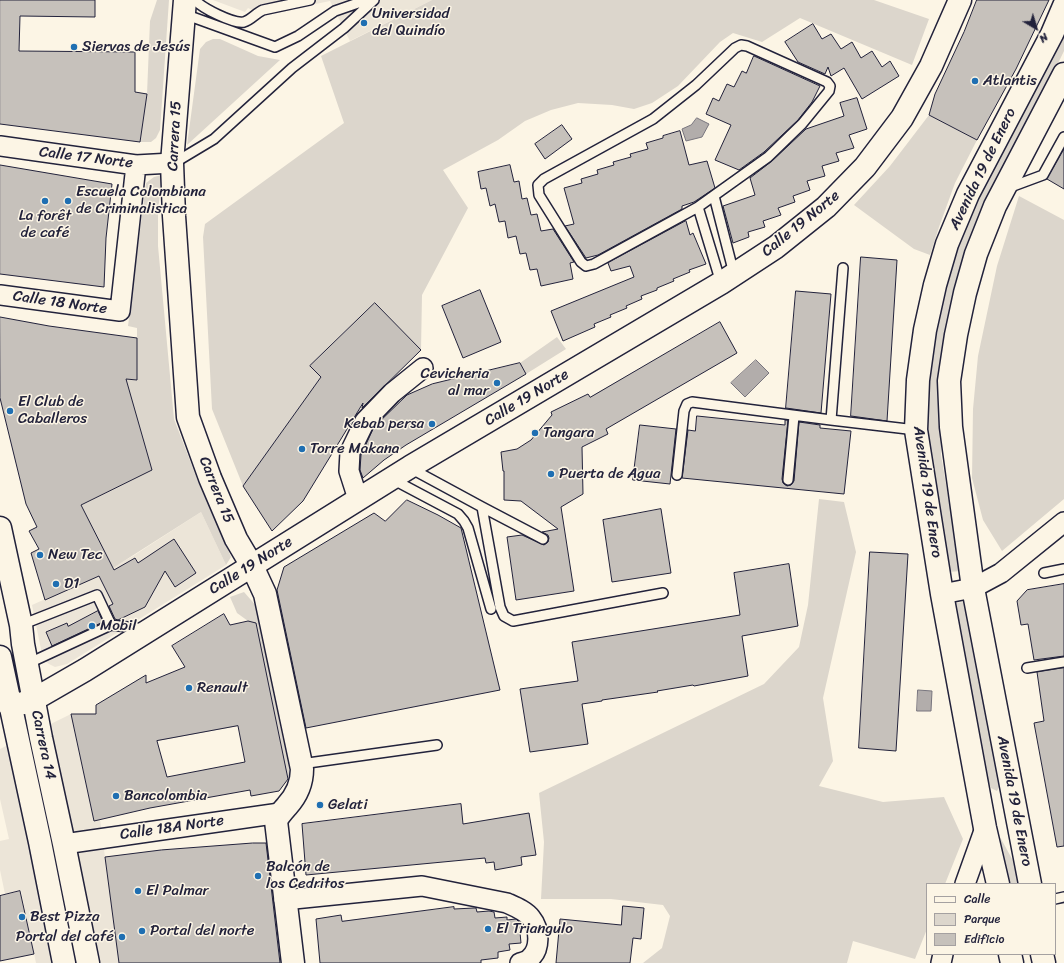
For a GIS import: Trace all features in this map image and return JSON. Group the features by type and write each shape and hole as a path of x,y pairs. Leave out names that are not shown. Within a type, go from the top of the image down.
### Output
{"main road":[{"name":"Calle 19 Norte","path":"10,707 34,700 358,499 728,279 776,247 826,207 865,167 902,118 931,66 960,0"},
{"name":"Carrera 15","path":"188,5 181,40 172,164 174,216 188,418 210,478 236,539 252,566 265,594 301,764 302,778 299,788 287,807 280,813"},
{"name":"Avenida 19 de Enero","path":"998,883 985,828 942,594 916,430 918,380 925,330 934,285 947,244 968,194 1052,34 1064,6"},
{"name":"Avenida 19 de Enero","path":"1030,883 973,588 951,427 949,381 956,335 968,280 976,254 995,206 1064,74"},
{"name":"Carrera 14","path":"0,528 21,625 34,700 88,963"},
{"name":"Carrera 14","path":"0,657 40,842 64,963"},
{"path":"280,813 276,821 284,900 293,963"},
{"path":"985,828 1018,822"}],"street":[{"name":"Calle 17 Norte","path":"0,146 136,165 172,164"},
{"name":"Calle 18 Norte","path":"0,295 120,311 136,165"},
{"path":"358,499 349,471 350,452 365,421 392,393 423,368"},
{"path":"942,594 973,588 1001,573 1064,522"},
{"name":"Calle 18A Norte","path":"64,844 280,813"},
{"path":"965,883 985,828"},
{"path":"284,900 422,886 507,903 520,909 531,917 536,927 538,938 536,949 525,961"}],"lane":[{"path":"188,5 199,4 218,15 245,22 257,12 262,10 310,0"},
{"path":"188,5 275,47 298,36 335,12 373,0"},
{"path":"172,164 214,139 292,68 344,28 373,0"},
{"path":"741,45 748,46 827,82 830,86 829,91 802,124 768,157 714,196 698,207 594,264 586,266 539,195 538,185 544,179 653,119 696,85 734,48 741,45"},
{"path":"1003,190 1043,175 1064,137"},
{"path":"714,196 728,279"},
{"path":"698,207 728,279"},
{"path":"831,420 844,268"},
{"path":"677,475 684,411 687,404 692,402 794,416 916,430"},
{"path":"788,480 794,416"},
{"path":"401,473 482,507 543,539"},
{"path":"401,473 458,514 464,521 468,528 491,609"},
{"path":"482,507 500,607 504,616 513,621 664,593"},
{"path":"1044,573 1064,569"},
{"path":"21,625 97,595 111,625"},
{"path":"27,664 111,625 149,630"},
{"path":"1027,668 1064,662"},
{"path":"301,764 437,745"}],"shaded area":[{"name":"Universidad del Quindío","path":"213,0 432,0 350,41 330,1 263,15 248,8 245,12"},
{"path":"697,118 709,124 702,137 686,141 682,129 691,125"},
{"path":"756,360 769,373 745,397 731,383"},
{"path":"201,512 226,565 67,664 55,667 43,659 32,605 99,575 133,556"},
{"path":"918,690 932,691 931,711 917,711"},
{"path":"71,714 94,821 100,819 119,963 36,963 21,891 5,894 0,870 0,841 9,839 0,799 0,749"}],"green space":[{"path":"157,0 169,0 160,130 156,138 151,142 140,142 147,94 150,21"},
{"path":"432,0 874,0 929,19 912,65 800,18 762,42 733,33 720,42 678,86 652,103 634,109 612,105 578,103 551,110 525,121 498,140 443,170 468,208 422,295 421,350 375,303 311,366 321,377 243,486 212,409 203,237 205,224 344,123 321,56"},
{"path":"1064,28 1064,51 1011,153 941,398 941,455 961,571 948,572 927,455 928,395 932,343 947,279 969,211"},
{"path":"213,39 220,39 258,56 280,60 187,145 200,49 206,42"},
{"path":"929,115 977,140 955,183 930,255 914,249 854,205 890,166"},
{"path":"162,175 158,211 158,246 174,419 199,484 231,557 226,565 201,512 113,568 81,505 152,470 126,379 137,380 137,328 128,326 146,183 154,177"},
{"path":"1019,196 1064,220 1064,499 1002,551 983,520 972,478 973,409 978,356 997,266"},
{"path":"557,337 566,349 526,374 520,363"},
{"path":"819,499 844,502 856,552 823,698 833,761 819,786 883,802 944,797 963,839 945,883 926,883 926,932 915,959 853,941 847,963 643,963 662,948 670,916 663,905 611,899 541,899 544,842 539,793 764,684 799,647 808,605"},
{"path":"244,592 258,608 259,623 290,773 288,779 248,621 237,613 230,597"},
{"path":"965,602 999,779 999,787 997,791 991,788 988,781 953,603"},
{"path":"1000,837 1017,868 1020,883 1008,883"}],"building":[{"path":"0,0 95,0 95,17 20,16 19,51 135,52 135,92 147,94 140,142 0,124"},
{"name":"Atlantis","path":"977,0 1049,0 1016,69 977,140 929,115 935,94"},
{"path":"813,24 822,39 831,34 841,49 852,42 861,58 872,51 882,67 890,61 899,76 862,99 844,68 831,76 828,67 825,74 798,62 785,42"},
{"path":"754,56 820,86 812,102 798,120 764,152 739,170 715,160 731,125 706,114 713,98 719,101 727,84 734,87 742,71 746,73"},
{"path":"857,98 867,129 849,135 854,148 836,153 839,161 822,166 825,176 807,181 810,190 793,196 795,202 778,208 781,215 763,221 765,227 748,232 749,237 733,243 723,206 755,195 750,178 772,161 806,129 844,116 840,103"},
{"path":"562,125 572,139 545,159 535,144"},
{"path":"680,131 689,165 707,161 715,188 694,202 682,206 682,209 598,255 586,258 565,226 574,224 564,188 582,183 581,179 598,174 597,170 614,165 613,162 631,157 630,154 648,149 646,143"},
{"path":"1064,149 1064,189 1047,179"},
{"path":"0,165 112,184 106,238 104,287 0,274"},
{"path":"510,165 514,182 519,181 522,199 527,198 531,215 537,214 541,231 553,229 574,262 570,263 573,279 541,286 537,269 530,270 526,253 520,254 516,236 508,238 505,221 499,222 495,204 490,206 486,188 481,189 478,172"},
{"path":"686,221 690,235 693,233 706,264 689,270 690,272 673,279 674,281 641,296 642,299 626,306 627,308 594,324 595,327 563,341 551,311 634,277 630,266 611,271 608,263"},
{"path":"861,257 897,260 887,421 851,416"},
{"path":"480,290 501,342 463,358 442,306"},
{"path":"796,291 831,294 821,413 786,408"},
{"path":"375,303 421,350 362,408 363,403 303,501 272,531 243,486 321,377 310,366"},
{"path":"0,317 49,326 137,338 137,380 126,379 152,470 81,505 114,570 135,558 138,563 174,539 196,573 175,587 165,571 145,607 118,620 115,619 109,606 113,604 99,576 45,600 31,553 39,549 29,531 37,527 26,504 0,398"},
{"path":"720,322 737,353 606,429 608,434 582,447 583,494 561,507 574,591 516,600 507,537 522,535 544,545 548,542 549,538 548,535 542,532 558,529 521,501 504,500 504,471 501,452 517,449 531,440 552,415 551,412 588,394 590,397"},
{"path":"520,363 526,374 406,445 384,460 363,478 360,470 361,455 374,427 407,395 432,384"},
{"path":"697,416 785,425 785,420 788,420 782,479 783,483 787,486 791,485 794,481 799,422 820,425 820,428 851,431 844,494 682,478 688,430 695,431"},
{"path":"640,425 676,429 670,484 633,480"},
{"path":"407,500 461,528 500,690 306,728 277,590 284,567 374,513 385,521"},
{"path":"661,509 671,573 612,582 603,520"},
{"path":"870,552 908,554 896,751 859,748"},
{"path":"789,564 798,626 742,636 748,676 582,704 588,744 530,752 520,689 578,681 572,642 740,615 734,573"},
{"path":"1064,584 1064,656 1034,660 1028,624 1021,625 1017,601 1027,590"},
{"path":"98,611 103,622 52,646 46,632 67,623 68,626"},
{"path":"224,614 230,625 248,621 256,623 288,779 279,791 251,796 250,790 150,808 94,821 71,714 96,714 96,705 146,675 146,683 185,667 172,646","holes":["238,726 245,762 167,777 157,741"]},
{"path":"1064,668 1064,846 1057,847 1034,723 1044,721 1037,672"},
{"path":"461,804 463,824 529,813 536,855 521,857 522,865 495,870 494,862 486,863 485,858 306,875 302,824"},
{"path":"266,843 280,963 119,963 105,857 161,850"},
{"path":"20,891 34,954 0,961 0,896"},
{"path":"623,906 644,908 641,939 633,938 630,963 556,963 560,919 621,925"},
{"path":"454,907 454,909 476,908 477,912 494,912 495,918 507,917 507,920 516,919 519,922 521,943 509,944 510,950 498,952 498,958 481,960 481,963 320,963 316,919 341,915 342,921"}],"place":[{"name":"Universidad del Quindío","path":"364,23"},
{"name":"Siervas de Jesús","path":"74,47"},
{"name":"Atlantis","path":"975,81"},
{"name":"La forêt de café","path":"45,201"},
{"name":"Escuela Colombiana de Criminalistica","path":"68,201"},
{"name":"Cevicheria al mar","path":"497,383"},
{"name":"El Club de Caballeros","path":"10,411"},
{"name":"Kebab persa","path":"432,424"},
{"name":"Tangara","path":"535,433"},
{"name":"Torre Makana","path":"302,449"},
{"name":"Puerta de Agua","path":"551,474"},
{"name":"New Tec","path":"40,555"},
{"name":"D1","path":"56,584"},
{"name":"Mobil","path":"92,626"},
{"name":"Renault","path":"189,688"},
{"name":"Bancolombia","path":"116,796"},
{"name":"Gelati","path":"320,805"},
{"name":"Balcón de los Cedritos","path":"258,876"},
{"name":"El Palmar","path":"138,891"},
{"name":"Best Pizza","path":"22,917"},
{"name":"El Triangulo","path":"488,929"},
{"name":"Portal del norte","path":"142,931"},
{"name":"Portal del café","path":"122,937"}]}
